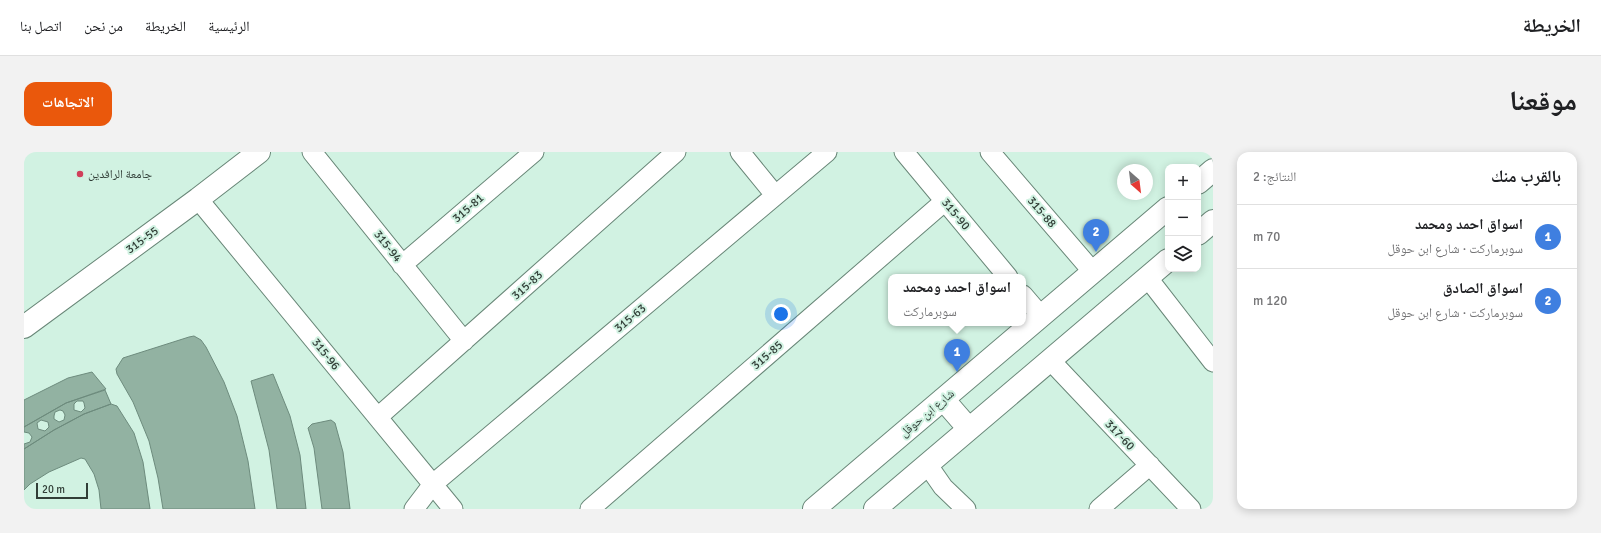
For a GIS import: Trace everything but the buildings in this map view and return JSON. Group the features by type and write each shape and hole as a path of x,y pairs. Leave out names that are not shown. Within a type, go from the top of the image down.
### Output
{"street":[{"name":"315-55","path":"24,327 198,199 259,152"},
{"name":"315-94","path":"312,152 464,341"},
{"name":"315-81","path":"402,265 534,152"},
{"name":"315-83","path":"378,417 676,152"},
{"path":"740,152 775,196"},
{"name":"315-63","path":"414,509 433,484 826,152"},
{"name":"315-90","path":"904,152 1006,274"},
{"name":"315-88","path":"993,153 1093,272"},
{"path":"1201,180 1213,170"},
{"name":"315-96","path":"198,199 453,509"},
{"name":"315-85","path":"590,509 945,201"},
{"name":"شارع ابن حوقل","path":"814,509 1165,211"},
{"path":"1201,231 1213,221"},
{"path":"875,509 1165,262"},
{"path":"1147,277 1213,362"},
{"path":"1026,298 1041,316"},
{"name":"317-60","path":"1050,360 1191,509"},
{"path":"943,399 968,429"},
{"path":"928,464 943,486 966,509"},
{"path":"1099,509 1150,465"}],"place":[{"name":"جامعة الرافدين","path":"80,174"},
{"name":"اسواق الصادق","path":"1096,252"},
{"name":"اسواق احمد ومحمد","path":"957,372"}]}
